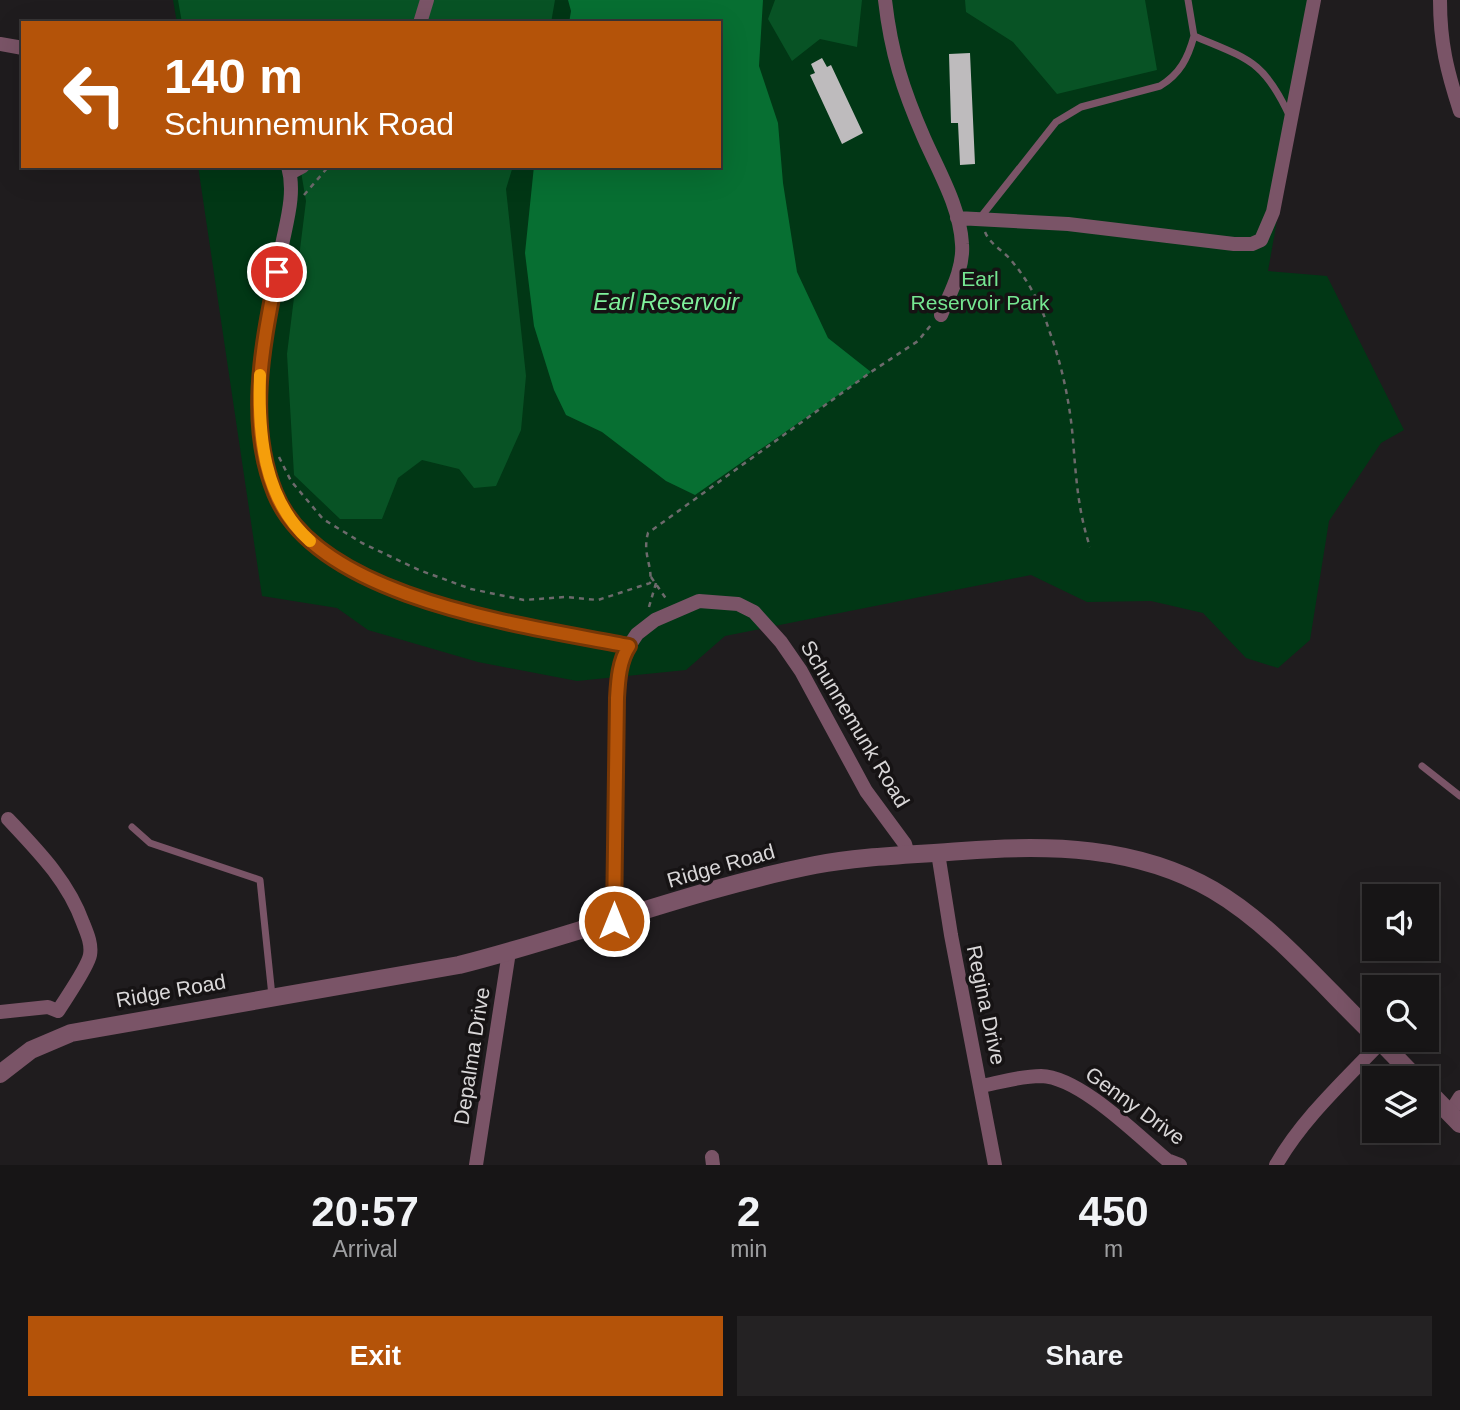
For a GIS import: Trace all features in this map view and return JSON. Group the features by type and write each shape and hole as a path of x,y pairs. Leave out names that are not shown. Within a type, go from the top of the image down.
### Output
{"street":[{"path":"421,21 427,0"},
{"path":"885,0 889,37 898,74 943,178 957,218 962,244 961,267 941,315"},
{"path":"957,218 1068,224 1252,244 1265,236 1273,212 1314,0"},
{"path":"1440,0 1440,34 1448,75 1460,111"},
{"path":"0,44 21,48"},
{"path":"294,168 291,198 260,366 262,445 274,492 298,530 319,550 366,577 471,614 629,646 618,679 614,921"},
{"name":"Schunnemunk Road","path":"629,646 637,634 655,620 699,601 738,604 754,612 781,642 801,671 866,791 905,844 908,854"},
{"path":"8,819 46,859 62,881 77,905 89,939 90,956 58,1011"},
{"name":"Ridge Road","path":"0,1074 31,1050 71,1033 459,965 754,879 816,865 908,854 996,848 1088,849 1142,860 1178,873 1215,891 1275,936 1362,1023"},
{"name":"Regina Drive","path":"938,853 995,1165"},
{"name":"Depalma Drive","path":"476,1165 509,952"},
{"path":"0,1012 48,1007 58,1011 71,1033"},
{"path":"1276,1165 1314,1111 1366,1052"},
{"name":"Ridge Road","path":"1391,1052 1404,1066"},
{"name":"Genny Drive","path":"982,1086 1023,1077 1044,1076 1071,1084 1090,1095 1167,1160 1180,1165"},
{"path":"1455,1118 1460,1097"},
{"path":"1439,1101 1455,1118"}],"lane":[{"path":"980,219 1056,122 1082,107 1160,86 1170,80 1182,67 1194,36 1188,0"},
{"path":"1194,36 1247,58 1260,67 1275,87 1290,118"},
{"path":"1422,766 1460,796"},
{"path":"132,827 150,843 260,880 272,997"}],"path":[{"path":"302,204 304,196 327,168"},
{"path":"980,219 988,239 1010,260 1037,298 1050,330 1063,375 1073,438 1080,518 1090,547"},
{"path":"278,454 291,481 323,519 362,543 419,570 471,589 524,600 565,597 598,600 650,583 645,545 648,533 918,341 941,315"},
{"path":"651,577 674,612"}],"green space":[{"name":"Earl Reservoir Park","path":"173,0 1316,0 1268,271 1327,276 1404,430 1381,443 1329,521 1310,640 1278,668 1246,658 1203,613 1151,601 1087,602 1031,575 725,636 686,670 577,681 478,662 368,630 337,608 262,596 198,168 721,168 721,21 177,21"}],"shaded area":[{"path":"178,0 555,0 551,21 182,21"},
{"path":"775,0 862,0 857,47 820,39 792,61 768,19"},
{"path":"965,0 1145,0 1157,70 1057,94 1013,42 966,12"},
{"path":"300,168 512,168 506,189 526,376 521,430 496,486 474,488 459,469 422,460 398,478 382,519 340,519 294,475 287,354 306,201"}],"water":[{"name":"Earl Reservoir","path":"568,0 763,0 759,66 778,123 783,183 797,272 828,338 871,372 695,495 666,481 602,432 566,415 554,390 534,326 525,253 534,168 721,168 721,21 569,21 571,11"}],"building":[{"path":"970,53 975,164 960,165 958,123 951,123 949,54"},
{"path":"822,58 827,67 831,65 863,133 842,144 810,75 815,73 811,64"}],"slow traffic":[{"path":"260,375 262,445 274,492 298,530 310,541"}],"route":[{"path":"277,272 260,366 262,445 274,492 298,530 319,550 366,577 420,597 471,614 629,646 618,679 614,921"}]}
